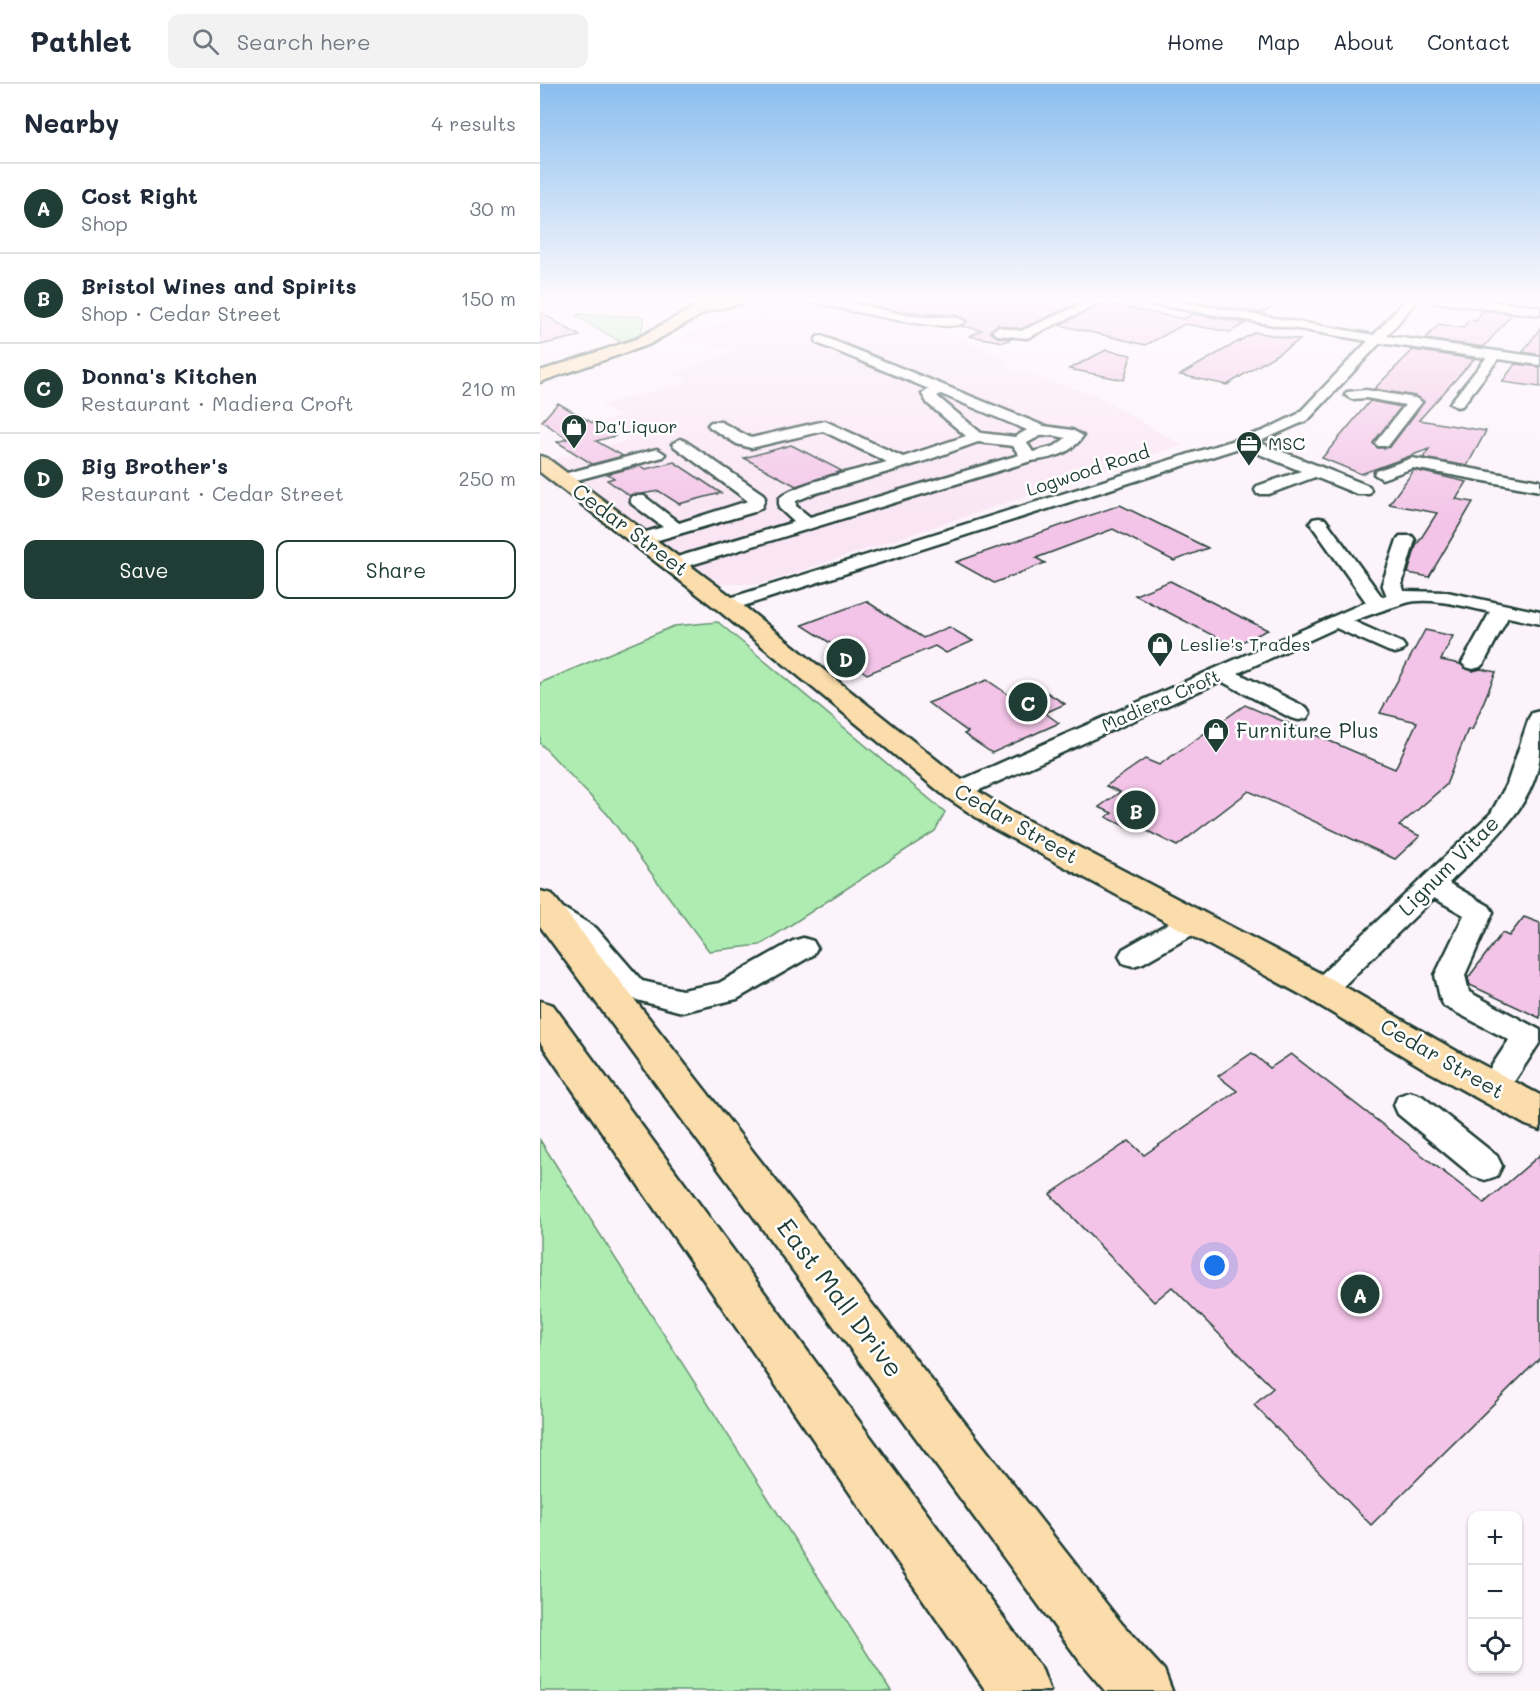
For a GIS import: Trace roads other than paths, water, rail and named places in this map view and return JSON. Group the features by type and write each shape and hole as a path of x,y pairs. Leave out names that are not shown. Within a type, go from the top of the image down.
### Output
{"main road":[{"name":"Cedar Street","path":"551,470 727,605 957,791 1002,820 1322,990 1540,1114"},
{"name":"East Mall Drive","path":"542,905 1102,1644 1143,1691"},
{"path":"540,1014 1021,1691"}],"street":[{"path":"904,373 1041,430"},
{"name":"Logwood Road","path":"727,605 1268,434 1303,417 1345,373"},
{"path":"1457,403 1481,373"},
{"path":"942,388 929,394 933,401 977,437"},
{"path":"1353,395 1366,394 1416,402 1383,443"},
{"path":"716,425 742,441 751,443 825,426 900,462"},
{"path":"674,564 1029,457 1055,452 1071,444 1075,436 1057,430 1041,430 1027,434 1018,442"},
{"path":"807,524 788,508 787,499 807,490 919,458 977,437 1018,442 1029,457"},
{"path":"1243,442 1363,490"},
{"path":"642,539 748,508 756,503 757,498 680,444"},
{"path":"551,470 657,454"},
{"path":"1382,474 1412,463 1540,486"},
{"path":"1263,490 1315,471"},
{"path":"638,500 676,529"},
{"path":"662,517 720,500"},
{"path":"1319,523 1388,602"},
{"path":"1388,602 1406,540"},
{"name":"Madiera Croft","path":"957,791 1336,621 1388,602 1415,596 1452,599 1540,618"},
{"path":"1473,663 1501,610"},
{"path":"1336,621 1395,647"},
{"path":"1222,673 1299,713"},
{"name":"Lignum Vitae","path":"1322,990 1501,817 1519,784 1540,718"},
{"path":"1431,885 1479,912 1450,975 1455,998 1528,1036 1493,1088"},
{"path":"542,905 586,935 632,989 682,1001 727,992 803,948"},
{"path":"1133,956 1193,922"},
{"path":"1410,1105 1485,1166"}],"place":[{"name":"Da'Liquor","path":"574,450"},
{"name":"MSC","path":"1249,467"},
{"name":"Big Brother's","path":"846,658"},
{"name":"Leslie's Trades","path":"1160,668"},
{"name":"Donna's Kitchen","path":"1028,702"},
{"name":"Furniture Plus","path":"1216,754"},
{"name":"Bristol Wines and Spirits","path":"1136,810"},
{"name":"Cost Right","path":"1360,1294"}]}
